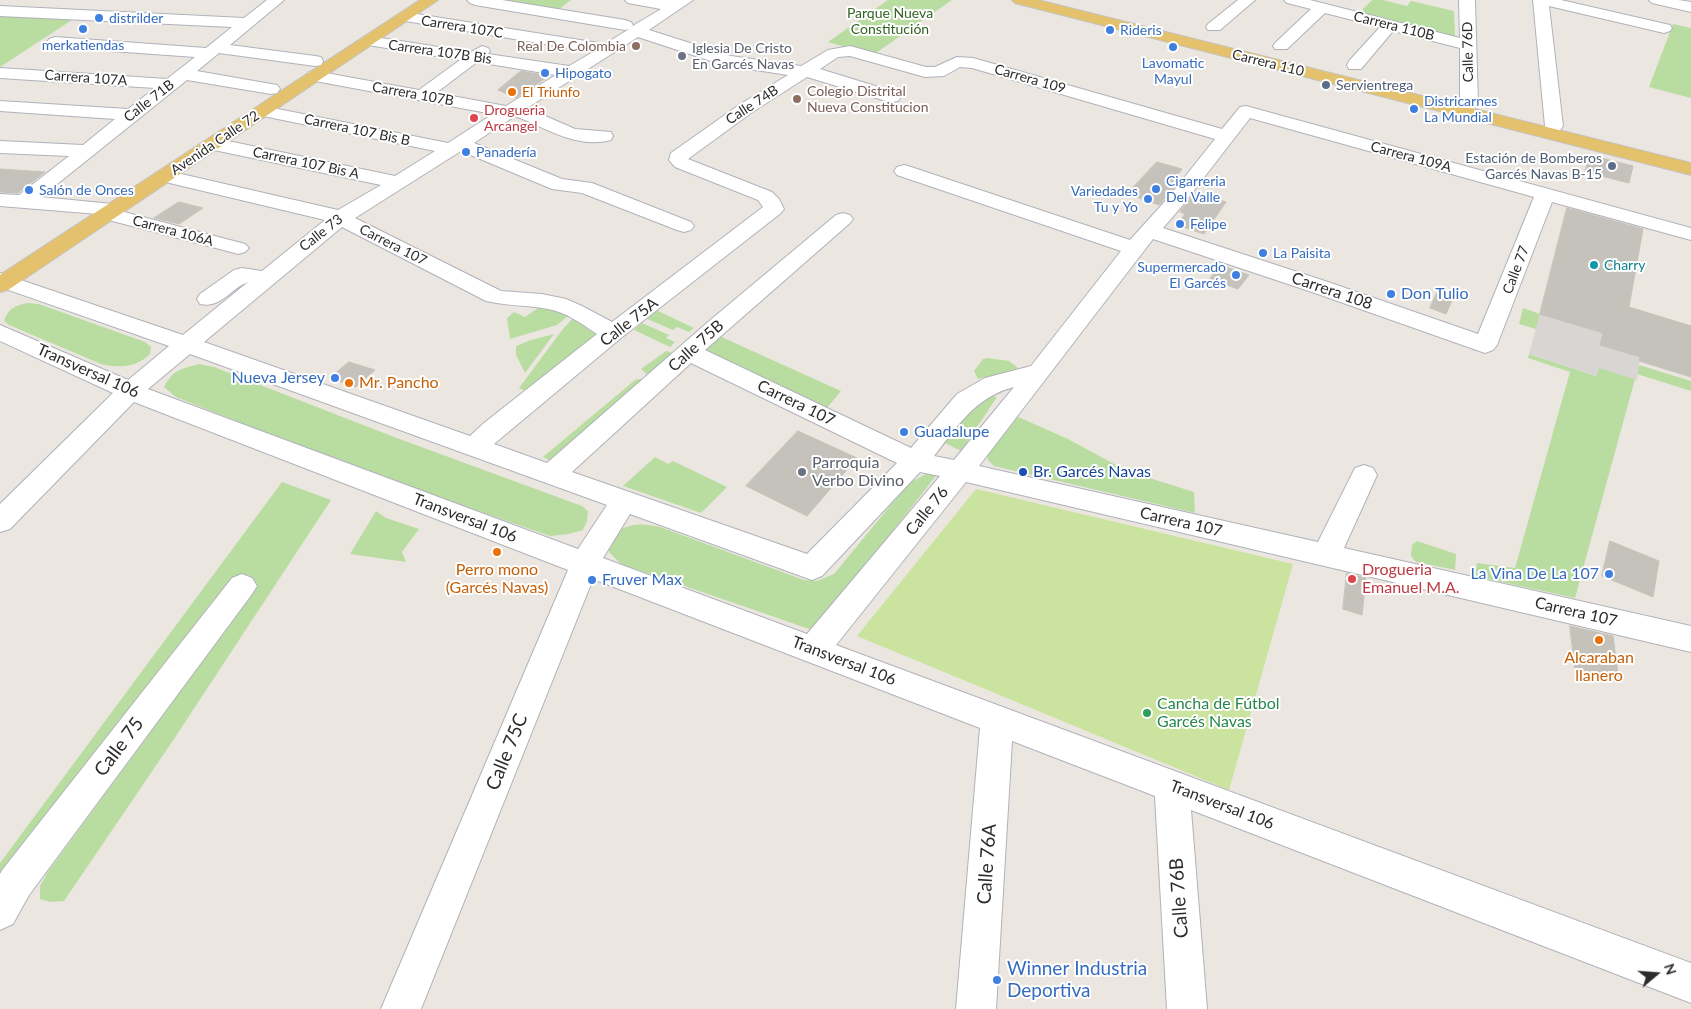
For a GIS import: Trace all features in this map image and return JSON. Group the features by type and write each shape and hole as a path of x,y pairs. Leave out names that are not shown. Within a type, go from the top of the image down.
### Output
{"main road":[{"name":"Avenida Calle 72","path":"99,213 164,176 214,144 263,111 315,68 406,9 430,0"},
{"name":"Carrera 110","path":"1020,0 1596,141 1691,160"},
{"name":"Carrera 110","path":"1055,0 1554,126 1596,141 1691,169"},
{"name":"Avenida Calle 72","path":"1,278 99,213 271,89 368,41 406,9"}],"street":[{"path":"3,75 118,0"},
{"name":"Calle 71B","path":"23,202 276,0"},
{"path":"476,0 558,12 631,28 729,61 804,72 892,97"},
{"path":"558,12 574,0"},
{"path":"633,0 679,3"},
{"path":"1214,27 1247,0"},
{"name":"Carrera 110B","path":"1293,0 1467,45"},
{"name":"Calle 76D","path":"1467,0 1469,104"},
{"path":"1554,126 1541,0 1664,28"},
{"path":"1657,0 1691,7"},
{"name":"Calle 73","path":"0,521 130,391 340,218 608,49 631,28 679,3"},
{"path":"423,95 473,58 534,8"},
{"path":"1281,46 1321,8"},
{"name":"Carrera 107C","path":"406,9 503,34 608,49"},
{"path":"0,11 247,23"},
{"path":"1355,65 1390,25"},
{"name":"Carrera 107B Bis","path":"368,41 572,72"},
{"name":"Carrera 107B","path":"55,42 213,51 315,68 423,95 530,114 570,135 593,138 604,136"},
{"name":"Carrera 109","path":"834,53 850,51 925,72 938,72 957,62 974,64 1226,136"},
{"name":"Calle 74B","path":"765,196 678,160 682,154 745,109 834,53"},
{"name":"Carrera 107A","path":"3,75 177,79 271,89"},
{"path":"0,106 131,115"},
{"name":"Carrera 107 Bis B","path":"263,111 456,146 559,185 585,187 684,226"},
{"name":"Calle 76","path":"813,650 960,471 1134,248 1150,231 1246,111"},
{"name":"Carrera 109A","path":"1246,111 1691,234"},
{"name":"Carrera 107 Bis A","path":"214,144 398,183"},
{"path":"0,146 86,151"},
{"path":"904,171 1134,248"},
{"name":"Carrera 107","path":"164,176 323,212 340,218 494,296 554,304 580,314 613,333"},
{"name":"Calle 77","path":"1485,345 1545,194"},
{"name":"Calle 75A","path":"474,448 494,429 613,333 774,209 772,203 765,196"},
{"name":"Carrera 106A","path":"0,200 99,213 238,248"},
{"name":"Carrera 106A","path":"0,210 99,213"},
{"name":"Calle 75B","path":"551,475 716,327 843,219"},
{"name":"Carrera 108","path":"1150,231 1320,287 1485,345"},
{"path":"208,299 238,276 265,278"},
{"path":"1,278 812,568 915,460 966,400 994,384 1039,372"},
{"name":"Transversal 106","path":"0,332 130,391 1691,982"},
{"name":"Carrera 107","path":"689,352 915,460 1691,639"},
{"path":"1326,555 1364,475"},
{"name":"Calle 75C","path":"401,1009 585,563 624,501"},
{"name":"Calle 75","path":"5,891 242,586"},
{"name":"Calle 76A","path":"976,1009 997,719"},
{"name":"Calle 76B","path":"1172,786 1187,1009"}],"green space":[{"path":"488,0 571,0 558,10"},
{"name":"Parque Nueva Constitución","path":"888,0 952,0 873,55 828,42"},
{"path":"1372,0 1383,0 1407,6 1411,1 1454,11 1455,37 1358,14"},
{"path":"0,13 75,18 0,67"},
{"path":"1673,24 1691,28 1691,98 1649,87"},
{"path":"28,303 39,304 145,342 151,347 150,354 145,359 127,366 101,364 9,325 4,321 13,308"},
{"path":"544,304 568,316 557,325 510,339 507,318 514,312 525,317"},
{"path":"1523,308 1540,314 1536,329 1519,324"},
{"path":"656,310 694,328 689,332 677,327 673,330 647,319"},
{"path":"574,317 604,334 529,393 519,388 563,329"},
{"path":"642,323 669,335 666,338 675,342 670,347 634,330"},
{"path":"554,334 525,373 516,355 516,346"},
{"path":"717,335 841,391 827,408 702,349"},
{"path":"666,351 671,352 661,372 556,464 543,457 635,380 650,377 641,369"},
{"path":"1529,354 1596,376 1598,367 1635,379 1575,598 1475,576 1477,563 1515,568 1570,372 1528,358"},
{"path":"983,359 1009,361 1017,367 1017,371 1003,379 986,377 978,379 974,371"},
{"path":"199,364 214,367 394,437 582,506 588,511 587,521 583,530 550,536 352,467 176,397 164,387 178,371"},
{"path":"1639,365 1691,381 1691,391 1637,374"},
{"path":"989,395 997,397 961,451 943,442 953,425"},
{"path":"1016,416 1068,439 1127,471 1194,492 1195,513 994,466 988,460 986,453"},
{"path":"655,457 668,464 673,461 727,487 701,513 623,486"},
{"path":"928,473 938,473 815,631 621,564 609,552 607,537 620,529 632,525 652,525 804,580 817,581 834,574 909,483"},
{"path":"282,482 331,500 174,739 64,901 50,902 40,899 40,886 47,873 243,606 0,887 0,863"},
{"name":"Cancha de Fútbol Garcés Navas","path":"976,489 1293,564 1229,790 857,636"},
{"path":"376,511 386,518 419,529 402,552 406,562 350,554"},
{"path":"1417,541 1456,554 1455,570 1416,562 1411,556 1412,545"}],"shaded area":[{"path":"1540,314 1603,333 1600,345 1640,357 1637,380 1599,368 1597,376 1529,354"}],"building":[{"path":"521,71 549,76 516,98 498,90"},
{"path":"1590,155 1633,166 1629,183 1585,172"},
{"path":"1157,162 1182,169 1170,185 1175,187 1159,205 1127,194"},
{"path":"0,169 45,172 18,193 0,192"},
{"path":"1195,193 1226,202 1204,234 1177,225 1185,214 1180,212"},
{"path":"179,202 203,208 179,224 154,218"},
{"name":"Charry","path":"1567,208 1643,229 1629,307 1691,326 1691,377 1639,361 1640,357 1600,345 1603,333 1540,314"},
{"path":"1220,265 1249,275 1238,289 1210,279"},
{"path":"1437,293 1453,298 1446,314 1430,308"},
{"path":"349,362 375,370 356,387 330,378"},
{"name":"Parroquia Verbo Divino","path":"798,431 857,458 807,516 746,486"},
{"path":"1610,541 1659,561 1653,597 1602,576"},
{"path":"1347,573 1366,578 1362,615 1343,609"},
{"path":"1570,626 1613,636 1619,681 1575,668"}],"place":[{"name":"distrilder","path":"99,18"},
{"name":"merkatiendas","path":"83,29"},
{"name":"Rideris","path":"1110,30"},
{"name":"Real De Colombia","path":"636,46"},
{"name":"Lavomatic Mayul","path":"1173,47"},
{"name":"Iglesia De Cristo En Garcés Navas","path":"682,56"},
{"name":"Hipogato","path":"545,73"},
{"name":"Servientrega","path":"1326,85"},
{"name":"El Triunfo","path":"512,92"},
{"name":"Colegio Distrital Nueva Constitucion","path":"797,99"},
{"name":"Districarnes La Mundial","path":"1414,109"},
{"name":"Drogueria Arcangel","path":"474,118"},
{"name":"Panadería","path":"466,152"},
{"name":"Estación de Bomberos Garcés Navas B-15","path":"1612,166"},
{"name":"Cigarreria Del Valle","path":"1156,189"},
{"name":"Salón de Onces","path":"29,190"},
{"name":"Variedades Tu y Yo","path":"1148,199"},
{"name":"Felipe","path":"1180,224"},
{"name":"La Paisita","path":"1263,253"},
{"name":"Charry","path":"1594,265"},
{"name":"Supermercado El Garcés","path":"1236,275"},
{"name":"Don Tulio","path":"1391,294"},
{"name":"Nueva Jersey","path":"335,378"},
{"name":"Mr. Pancho","path":"349,383"},
{"name":"Guadalupe","path":"904,432"},
{"name":"Parroquia Verbo Divino","path":"802,472"},
{"name":"Br. Garcés Navas","path":"1023,472"},
{"name":"Perro mono (Garcés Navas)","path":"497,552"},
{"name":"La Vina De La 107","path":"1609,574"},
{"name":"Drogueria Emanuel M.A.","path":"1352,579"},
{"name":"Fruver Max","path":"592,580"},
{"name":"Alcaraban llanero","path":"1599,640"},
{"name":"Cancha de Fútbol Garcés Navas","path":"1147,713"},
{"name":"Winner Industria Deportiva","path":"997,980"}]}
